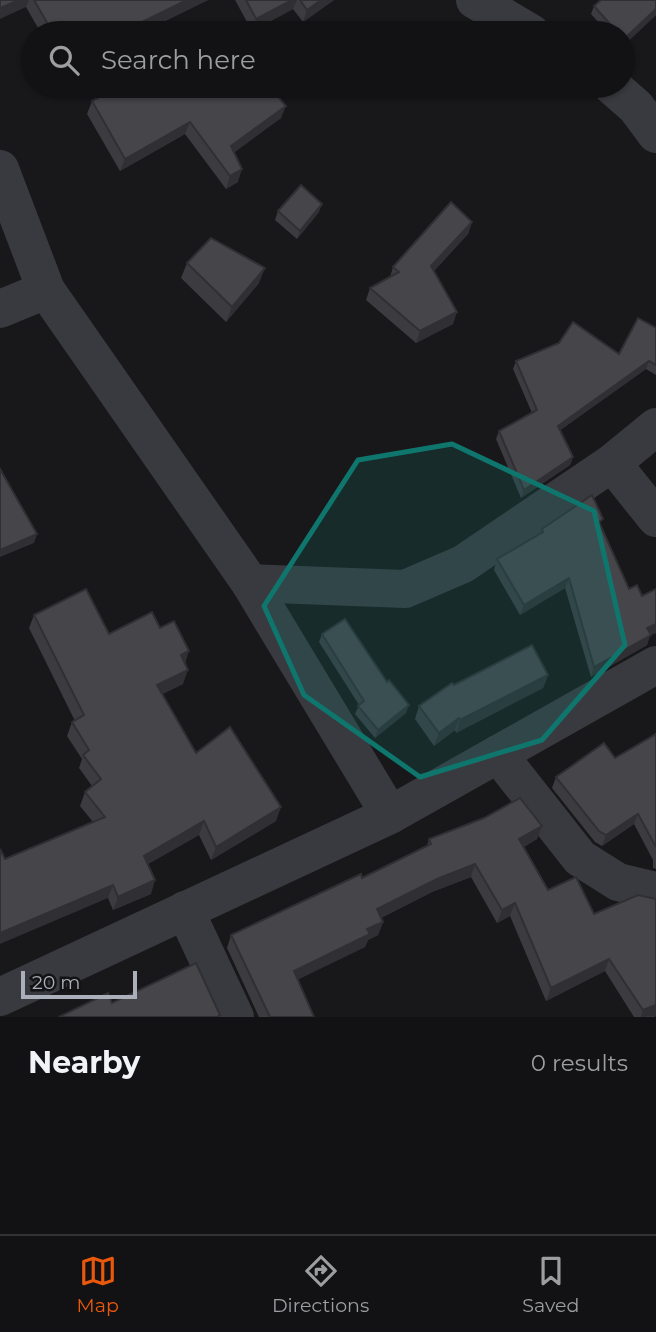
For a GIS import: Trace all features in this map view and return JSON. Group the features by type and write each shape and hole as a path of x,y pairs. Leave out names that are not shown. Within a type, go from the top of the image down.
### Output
{"street":[{"path":"475,0 511,21"},
{"path":"626,98 656,134"},
{"path":"0,169 46,290 250,583 390,815"},
{"path":"0,309 46,290"},
{"path":"250,583 405,589 463,564 612,463 656,427"},
{"path":"612,463 656,518"},
{"path":"0,997 390,815 656,665"},
{"path":"498,754 580,858 618,882 656,891"},
{"path":"185,910 235,1017"}],"highlighted area":[{"path":"452,444 594,511 625,645 542,740 420,777 304,695 264,606 358,460"}],"building":[{"path":"0,0 19,0 0,8"},
{"path":"34,0 187,0 144,21 46,21"},
{"path":"246,0 292,0 256,19"},
{"path":"300,0 321,0 307,10"},
{"path":"601,0 656,0 656,9 635,29 635,21 607,21 594,6"},
{"path":"98,98 279,98 286,106 231,146 242,169 230,176 190,122 125,159 92,101"},
{"path":"301,185 322,204 300,231 278,211"},
{"path":"451,202 472,222 431,266 457,312 420,331 370,288 399,272 393,267"},
{"path":"211,238 265,268 232,307 187,263"},
{"path":"638,318 656,328 656,365 649,361 558,426 573,457 524,490 499,431 537,410 516,361 559,343 573,322 619,354"},
{"path":"0,469 37,534 0,550"},
{"path":"592,495 603,519 599,522 629,589 637,585 642,596 656,589 656,624 647,628 651,635 594,667 569,578 524,605 497,559 543,532 542,529"},
{"path":"86,589 109,634 152,612 160,628 174,621 189,651 181,655 188,670 157,685 196,753 230,727 281,807 216,847 204,821 144,856 155,880 118,897 113,885 0,933 0,849 5,859 105,817 85,792 101,779 83,755 89,750 72,722 84,715 34,615"},
{"path":"345,619 387,682 389,680 409,705 378,730 358,706 364,701 322,634"},
{"path":"532,645 548,675 460,720 459,718 439,733 419,706 452,683 454,685"},
{"path":"656,734 656,847 638,814 606,835 599,831 556,777 604,743 615,758"},
{"path":"520,798 542,826 519,839 548,890 576,877 594,914 638,895 656,899 656,1005 643,1010 609,959 551,988 515,903 502,910 475,864 437,879 377,909 383,922 367,929 370,934 294,971 314,1017 270,1017 231,935 361,874 362,878 431,844 429,839 484,818"},
{"path":"196,963 220,1015 217,1017 59,1017 108,993 112,1003"}]}
